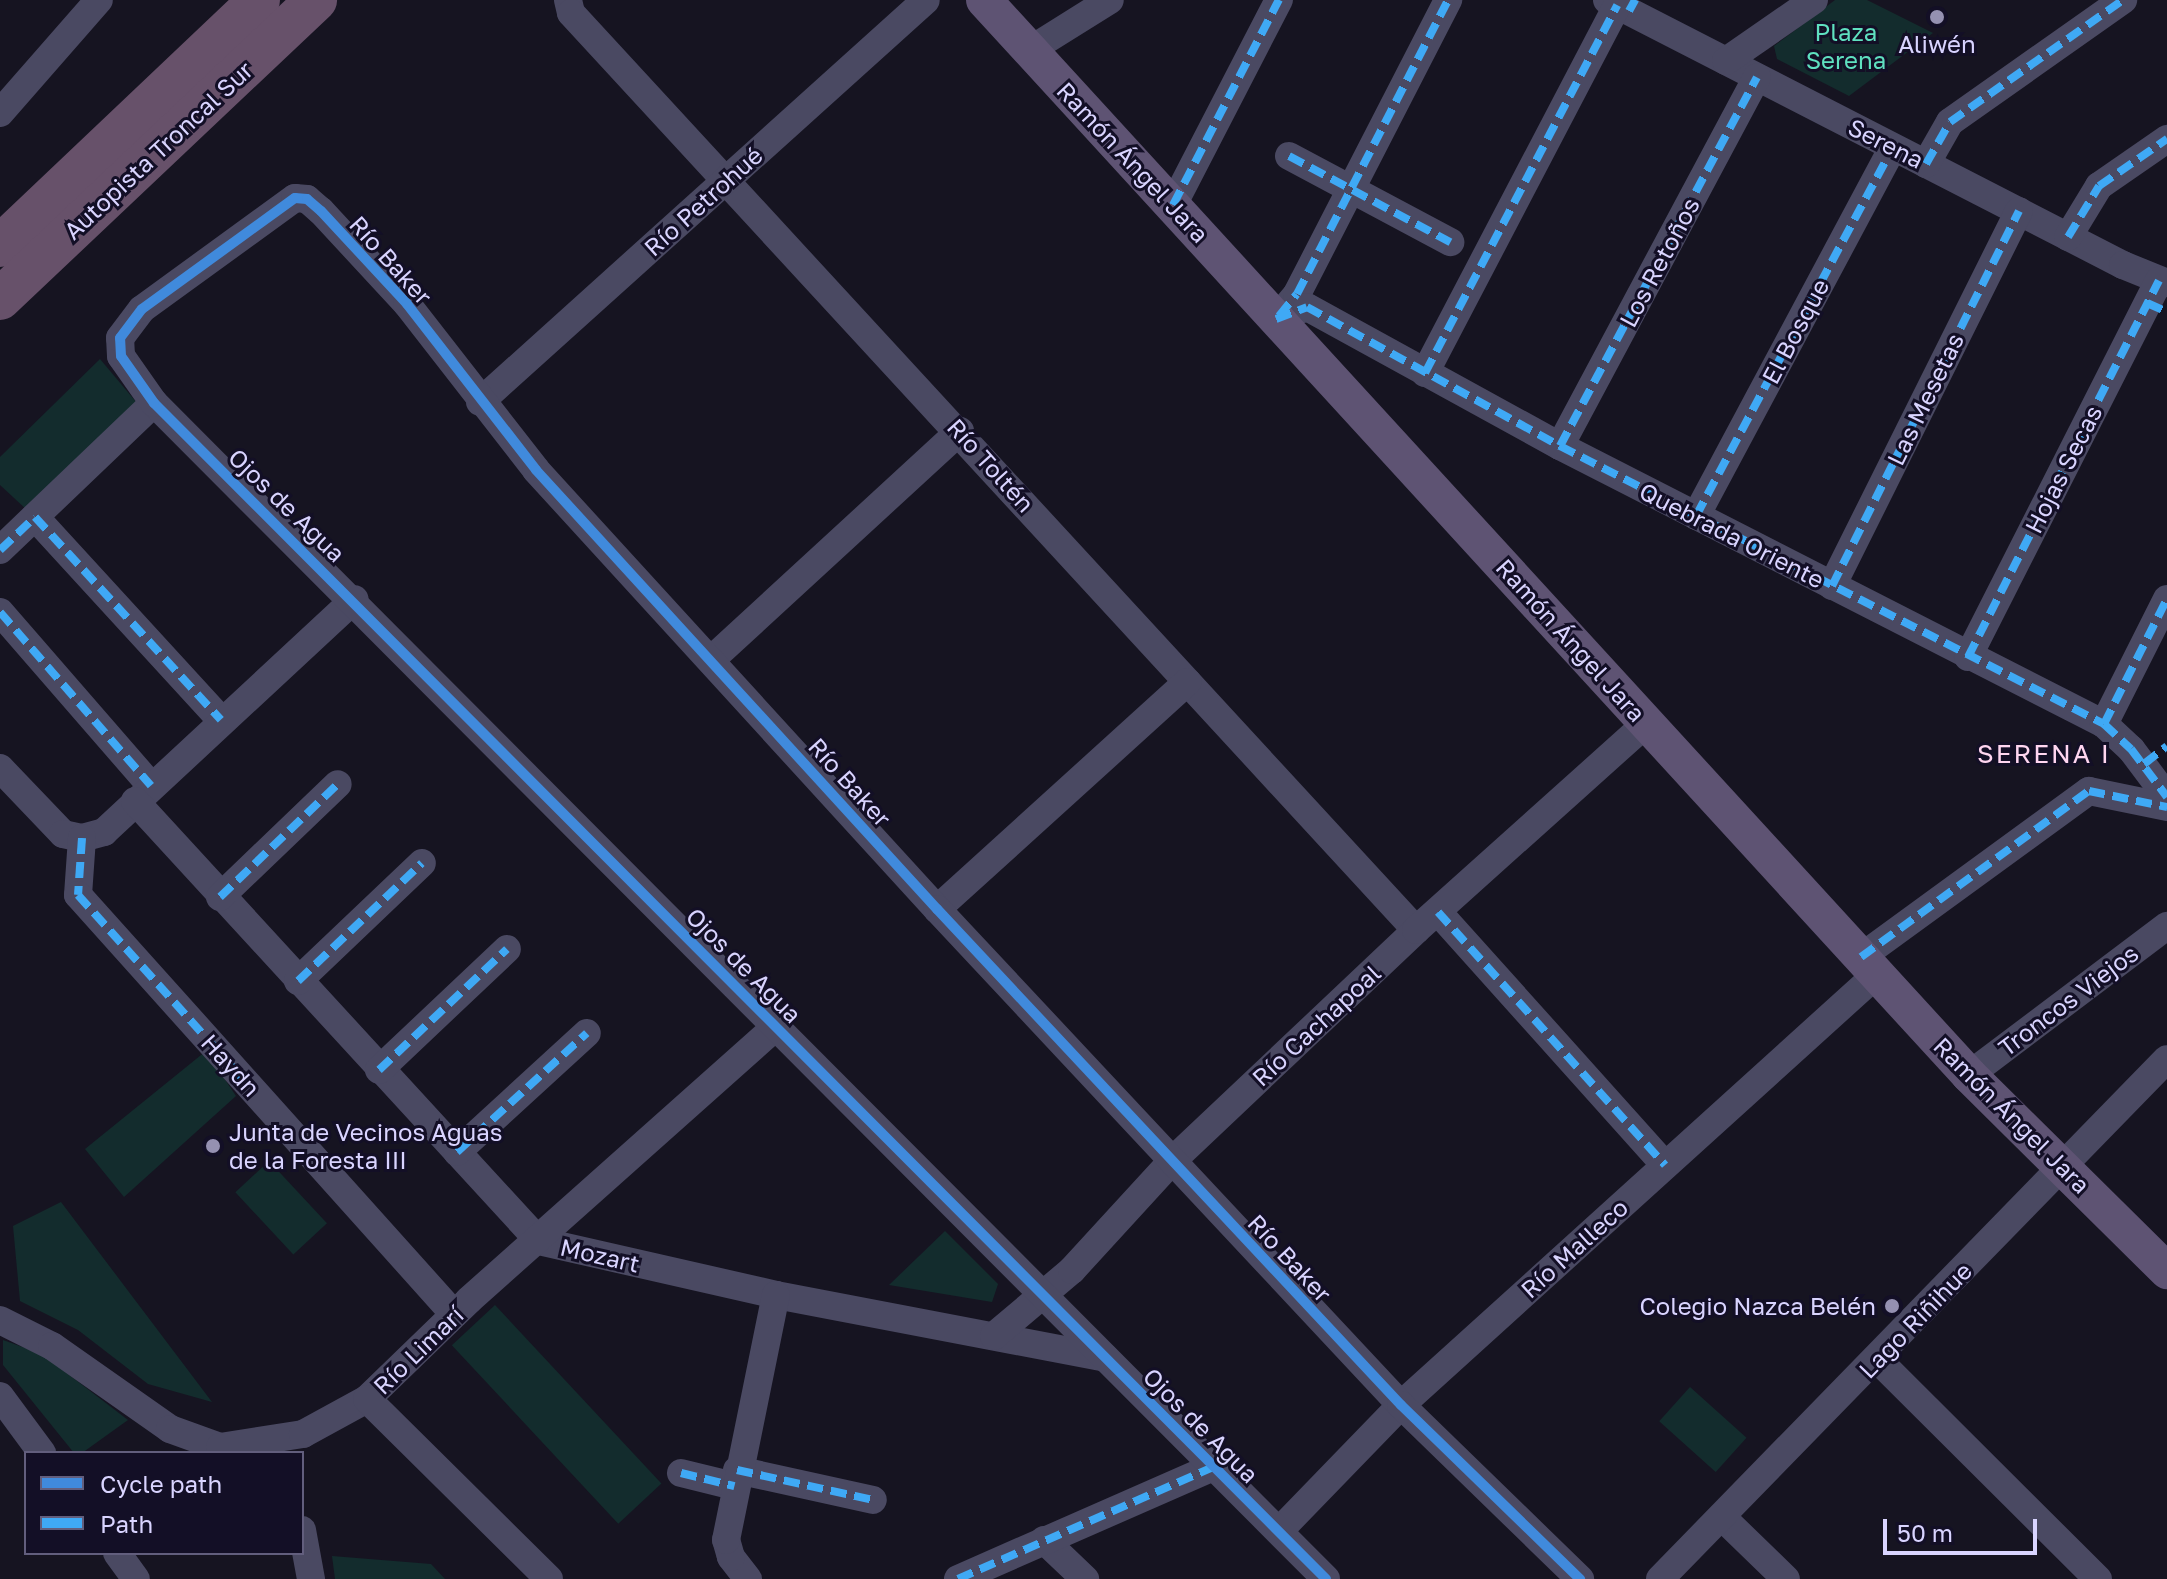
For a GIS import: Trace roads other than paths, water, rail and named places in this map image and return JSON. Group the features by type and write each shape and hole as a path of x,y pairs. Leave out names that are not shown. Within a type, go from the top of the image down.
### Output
{"highway":[{"name":"Autopista Troncal Sur","path":"0,246 259,0"},
{"name":"Autopista Troncal Sur","path":"0,299 316,0"}],"main road":[{"name":"Ramón Ángel Jara","path":"984,0 1969,1075 2167,1271"}],"street":[{"path":"0,113 99,0"},
{"name":"Río Toltén","path":"568,0 571,13 960,431 1187,682 1427,921 1665,1165"},
{"name":"Río Petrohué","path":"480,402 926,0"},
{"path":"1030,50 1110,0"},
{"path":"1173,205 1279,0"},
{"path":"1276,319 1297,294 1348,188 1448,0"},
{"path":"1726,61 1814,0"},
{"path":"1926,164 1950,122 2123,0"},
{"path":"1425,373 1622,4"},
{"name":"Serena","path":"1622,4 2068,237 2160,295"},
{"name":"Los Retoños","path":"1560,446 1757,77"},
{"path":"2068,237 2099,186 2167,139"},
{"name":"El Bosque","path":"1696,516 1893,147"},
{"path":"1289,156 1450,242"},
{"name":"Río Baker","path":"136,378 121,356 120,338 127,324 295,198 307,199 407,304 480,402 536,470 712,659 937,909 1401,1405 1580,1579"},
{"name":"Las Mesetas","path":"1832,586 2019,211"},
{"name":"Hojas Secas","path":"1968,657 2160,295"},
{"name":"Quebrada Oriente","path":"1276,319 1307,307 1560,446 2104,724 2131,749 2167,797"},
{"name":"Ojos de Agua","path":"136,378 154,403 355,599 1326,1579"},
{"path":"0,550 154,403"},
{"path":"712,659 960,431"},
{"path":"35,517 221,720"},
{"path":"0,768 63,834 82,838 104,832 221,720 355,599"},
{"path":"2104,724 2167,599"},
{"name":"Mozart","path":"0,612 220,897 539,1241 776,1295 1105,1358"},
{"path":"937,909 1187,682"},
{"name":"Río Cachapoal","path":"994,1336 1042,1292 1072,1270 1172,1161 1427,921 1647,723"},
{"path":"220,897 338,784"},
{"name":"Río Malleco","path":"1280,1530 1401,1405 1665,1165 1869,965 2089,791 2167,807"},
{"name":"Haydn","path":"82,838 78,895 454,1314"},
{"path":"298,981 422,863"},
{"name":"Troncos Viejos","path":"1969,1075 2167,926"},
{"path":"379,1070 507,949"},
{"name":"Río Limarí","path":"0,1320 52,1346 170,1429 220,1447 286,1445 367,1399 454,1314 776,1026"},
{"path":"457,1152 587,1033"},
{"name":"Lago Riñihue","path":"1660,1579 2167,1059"},
{"path":"748,1579 731,1557 726,1540 735,1478 776,1295"},
{"path":"1877,1359 2098,1579"},
{"path":"0,1396 41,1451"},
{"path":"367,1399 549,1579"},
{"path":"958,1579 1213,1467"},
{"path":"681,1473 735,1478 873,1500"},
{"path":"1722,1517 1786,1579"},
{"path":"1044,1540 1085,1579"},
{"path":"304,1541 311,1579"},
{"path":"118,1555 136,1579"}],"place":[{"name":"Aliwén","path":"1937,17"},
{"name":"Junta de Vecinos Aguas de la Foresta III","path":"213,1146"},
{"name":"Colegio Nazca Belén","path":"1892,1306"}],"district":[{"name":"SERENA I","path":"2044,754"}],"park label":[{"name":"Plaza Serena","path":"1846,46"}]}
